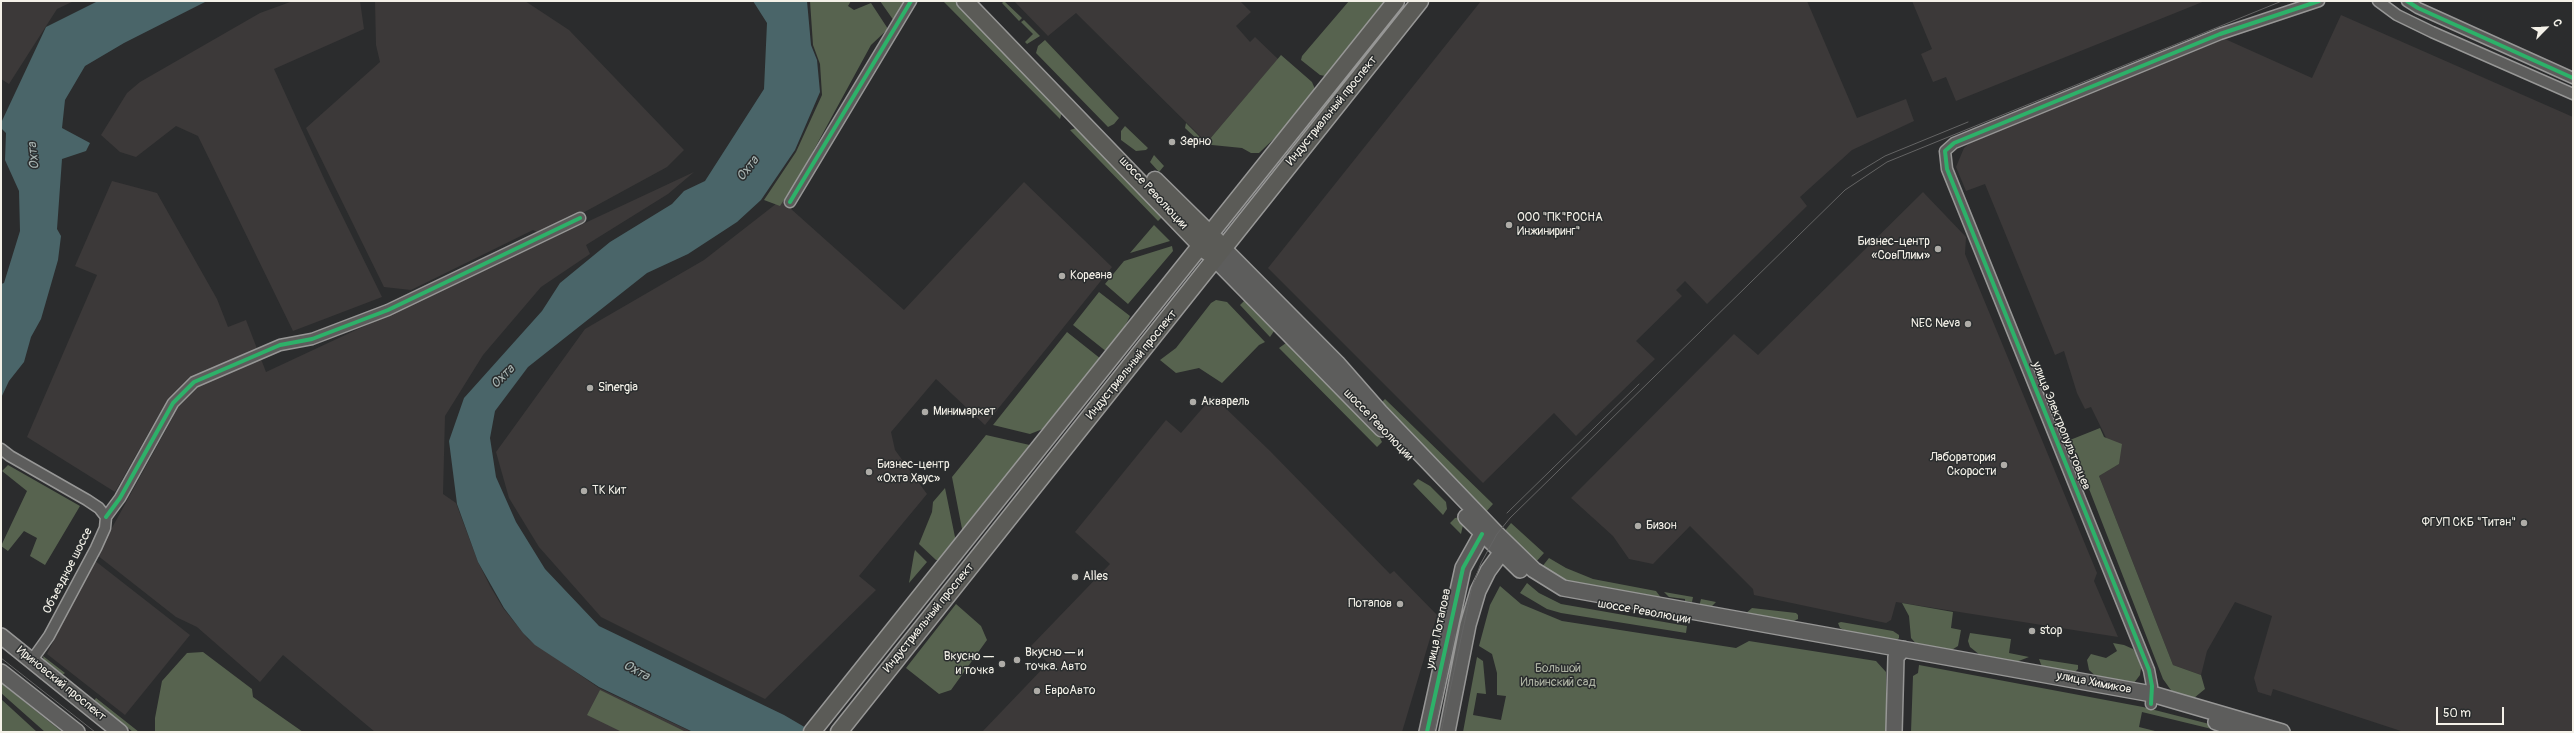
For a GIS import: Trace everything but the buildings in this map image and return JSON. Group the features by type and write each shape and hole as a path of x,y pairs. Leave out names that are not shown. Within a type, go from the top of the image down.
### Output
{"main road":[{"name":"шоссе Революции","path":"966,1 1170,210 1205,240 1337,363 1380,412 1498,535 1534,570 1563,588 1901,654"},
{"name":"шоссе Революции","path":"978,1 1205,240"},
{"name":"Индустриальный проспект","path":"812,732 1396,1"},
{"name":"Индустриальный проспект","path":"843,727 1420,1"},
{"name":"шоссе Революции","path":"1220,254 1482,534 1501,553 1542,587 1561,597 1901,654"},
{"path":"1447,732 1468,625 1478,591 1488,571 1501,553 1498,535 1482,534"},
{"name":"улица Потапова","path":"1428,732 1463,568 1470,551 1482,534"},
{"name":"Ириновский проспект","path":"1,636 120,732"},
{"name":"улица Химиков","path":"1901,654 2152,699 2282,732"},
{"path":"1894,732 1901,654"},
{"path":"1901,654 1903,732"},
{"path":"1,672 77,732"},
{"name":"улица Химиков","path":"2152,699 2246,732"},
{"path":"828,713 843,727"}],"street":[{"path":"790,202 911,1"},
{"name":"улица Электропультовцев","path":"2152,699 2149,670 1947,169 1945,151 1954,143 2220,34 2319,1"},
{"path":"2378,1 2397,14 2432,32 2573,94"},
{"path":"2407,1 2516,53 2573,78"},
{"path":"2510,66 2516,53"},
{"path":"1,449 10,456 87,500 99,508 106,516 120,498 173,403 194,382 280,345 312,340 388,310 580,218"},
{"name":"Объездное шоссе","path":"32,660 49,636 96,548 105,528 106,516"}],"shaded area":[{"path":"1,1 74,1 57,9 9,84 1,79"},
{"path":"293,1 360,1 364,29 274,69 326,183 382,297 293,331 198,136 176,126 136,157 120,152 101,135 127,93 140,82 260,13"},
{"path":"375,1 525,1 569,30 684,150 667,167 579,215 539,233 533,230 411,290 384,287 306,128 380,62 376,45"},
{"path":"1014,1 1240,1 1251,12 1236,26 1250,42 1255,37 1278,59 1209,140 1204,140 1076,13 1048,36"},
{"path":"1481,1 1807,1 1857,118 1906,99 1914,121 1852,150 1800,197 1807,206 1707,304 1685,281 1676,290 1682,296 1636,341 1655,359 1576,436 1554,413 1483,483 1268,268"},
{"path":"1912,1 2205,1 1956,101 1946,77 1933,82 1921,54 1932,49"},
{"path":"2341,15 2573,117 2573,732 2404,732 2273,689 2271,696 2258,692 2254,678 2272,616 2235,602 2207,651 2201,675 2173,665 2099,476 2119,464 2091,407 2085,409 2077,393 2064,351 2055,355 1985,184 1966,191 1956,167 1964,148 1980,133 2225,39 2312,78"},
{"path":"694,172 668,194 586,245 590,254 541,287 483,355 445,416 443,494 456,503 478,562 490,586 503,608 528,639 599,688 692,732 375,732 283,655 260,682 197,627 176,617 97,555 173,417 161,411 115,492 27,437 97,275 75,266 112,181 157,193 217,299 228,327 246,320 266,372"},
{"path":"1024,182 1112,267 985,425 936,379 891,432 895,450 927,494 859,576 876,590 765,699 601,617 539,547 509,498 496,452 585,329 704,260 781,200 904,310"},
{"path":"1923,192 1966,237 1965,254 2097,573 2094,581 2118,637 1896,602 1891,620 1886,623 1754,595 1753,589 1690,526 1653,564 1629,559 1613,536 1571,498 1734,334 1758,355"},
{"path":"1213,396 1270,451 1390,574 1394,571 1437,615 1402,732 982,732 1048,663 1031,646 1110,564 1075,532 1166,420 1181,433"},
{"path":"94,560 190,635 125,715 47,654"}],"green space":[{"path":"810,1 851,1 848,6 854,10 871,3 888,29 871,45 799,177 780,206 764,200 796,152 822,95 820,64 813,45"},
{"path":"880,1 905,1 894,21"},
{"path":"943,1 959,1 1062,112 1060,119"},
{"path":"1004,1 1022,18 1019,21 1002,3"},
{"path":"1349,1 1385,1 1325,76 1320,75 1301,60 1302,56"},
{"path":"1024,20 1040,36 1027,44 1025,42 1033,34 1021,22"},
{"path":"1045,40 1119,118 1114,124 1108,127 1036,53 1038,46"},
{"path":"1281,55 1312,82 1315,89 1283,130 1259,153 1251,153 1242,148 1202,144 1185,128 1186,123 1201,138 1209,140"},
{"path":"1125,126 1148,148 1146,150 1136,151 1121,140 1121,131"},
{"path":"1079,127 1164,215 1158,221 1070,130"},
{"path":"1154,155 1164,166 1159,172 1150,162"},
{"path":"1154,225 1170,241 1130,253"},
{"path":"1172,246 1173,251 1128,304 1105,284 1124,261"},
{"path":"1099,292 1130,316 1117,342 1107,352 1073,325"},
{"path":"1216,300 1227,302 1265,342 1259,345 1222,383 1199,368 1176,373 1160,360 1176,348 1211,303"},
{"path":"1245,300 1274,331 1270,337 1240,305"},
{"path":"1067,332 1101,359 1048,427 1030,434 993,425"},
{"path":"1286,343 1322,374 1377,432 1382,442 1377,447 1279,348"},
{"path":"1385,399 1493,504 1485,513 1381,403"},
{"path":"2100,428 2104,437 2122,444 2119,464 2099,476 2173,665 2201,675 2205,689 2194,698 2173,693 2163,679 2070,440"},
{"path":"986,435 1034,446 963,534 952,477"},
{"path":"8,465 80,506 45,565 30,556 37,538 24,531 8,551 1,546 27,491 2,471"},
{"path":"1418,479 1430,486 1446,502 1447,509 1443,515 1413,484"},
{"path":"945,488 956,542 941,560 936,560 919,544 932,512 933,502"},
{"path":"1460,517 1463,525 1461,534 1450,523 1455,518"},
{"path":"1511,523 1544,553 1535,563 1504,532"},
{"path":"915,550 927,562 909,583 914,554"},
{"path":"1549,558 1566,568 1593,579 1656,591 1662,599 1565,582 1541,568"},
{"path":"1527,583 1539,593 1561,604 1687,626 1686,633 1561,613 1547,609 1520,593"},
{"name":"Большой Ильинский сад","path":"1500,586 1521,604 1562,621 1736,648 1749,641 1876,661 1886,672 1886,732 1463,732 1477,657 1483,661 1486,694 1477,693 1473,715 1501,720 1506,696 1497,695 1497,673 1492,654 1479,646 1490,605"},
{"path":"1664,592 1693,597 1692,602 1685,601 1685,599 1669,597"},
{"path":"1701,599 1716,602 1710,608 1699,607"},
{"path":"1902,603 1953,612 1951,628 1961,630 1958,646 1950,651 1919,647 1911,638 1909,616"},
{"path":"956,604 981,626 987,640 951,690 939,694 906,668"},
{"path":"1752,608 1796,613 1798,615 1798,619 1789,623 1744,615"},
{"path":"1841,622 1893,631 1899,635 1899,638 1896,641 1848,632 1840,628 1838,623"},
{"path":"1970,633 2011,639 2009,653 2029,657 2016,662 1980,655 1970,647 1968,641"},
{"path":"2113,643 2124,645 2133,649 2137,655 2141,668 2140,675 2134,683 2129,684 2099,679 2089,670 2087,660 2091,654 2106,658 2117,651"},
{"path":"203,652 252,689 253,697 303,732 155,732 155,718 162,681 187,653"},
{"path":"43,656 65,673 62,675 44,661"},
{"path":"2039,659 2078,665 2078,669 2074,673 2042,667"},
{"path":"1919,665 2143,707 2221,727 2216,730 2142,712 2139,727 2159,732 1911,732 1913,676 1918,673"},
{"path":"1,683 62,732 45,732 1,693"},
{"path":"600,690 686,732 622,732 587,715"},
{"path":"96,698 139,732 133,732 94,701"},
{"path":"1,699 37,732 1,732"}],"water":[{"name":"Охта","path":"98,1 207,1 124,43 85,66 65,100 62,128 90,143 86,151 62,159 57,229 61,236 58,260 41,319 31,337 24,362 9,381 1,398 1,284 4,283 20,231 19,191 5,160 6,133 1,128 1,123 46,27"},
{"name":"Охта","path":"753,1 807,1 811,45 817,60 820,92 795,150 761,200 737,222 688,254 647,273 528,367 495,411 490,438 496,477 516,522 545,569 599,626 784,715 813,732 693,732 599,687 535,645 523,633 504,608 478,562 457,504 449,441 464,398 542,311 560,283 610,242 672,204 684,191 705,181 764,89 767,23"}],"tram line":[{"path":"1441,732 1472,587 1481,563 1497,534 1510,518 1845,190 1887,162 2282,1"},
{"path":"1852,176 1885,156 1968,122"},
{"path":"1507,513 1639,384"},
{"path":"1434,732 1455,634"},
{"path":"1,658 95,732"}],"cycle path":[{"path":"790,202 911,1"},
{"path":"2151,704 2152,686 2149,670 1947,169 1945,151 1954,143 2220,34 2319,1"},
{"path":"2407,1 2418,8 2573,78"},
{"path":"106,517 120,498 173,403 194,382 280,345 312,339 388,310 580,218"},
{"path":"1427,732 1463,568 1482,534"}],"place":[{"name":"Зерно","path":"1172,142"},
{"name":"ООО \"ПК\"РОСНА Инжиниринг\"","path":"1509,225"},
{"name":"Бизнес-центр «СовПлим»","path":"1938,249"},
{"name":"Кореана","path":"1062,276"},
{"name":"NEC Neva","path":"1968,324"},
{"name":"Sinergia","path":"590,388"},
{"name":"Акварель","path":"1193,402"},
{"name":"Минимаркет","path":"925,412"},
{"name":"Лаборатория Скорости","path":"2004,465"},
{"name":"Бизнес-центр «Охта Хаус»","path":"869,472"},
{"name":"ТК Кит","path":"584,491"},
{"name":"ФГУП СКБ \"Титан\"","path":"2524,523"},
{"name":"Бизон","path":"1638,526"},
{"name":"Alles","path":"1075,577"},
{"name":"Потапов","path":"1400,604"},
{"name":"stop","path":"2032,631"},
{"name":"Вкусно — и точка. Авто","path":"1017,660"},
{"name":"Вкусно — и точка","path":"1002,664"},
{"name":"ЕвроАвто","path":"1037,691"}]}
